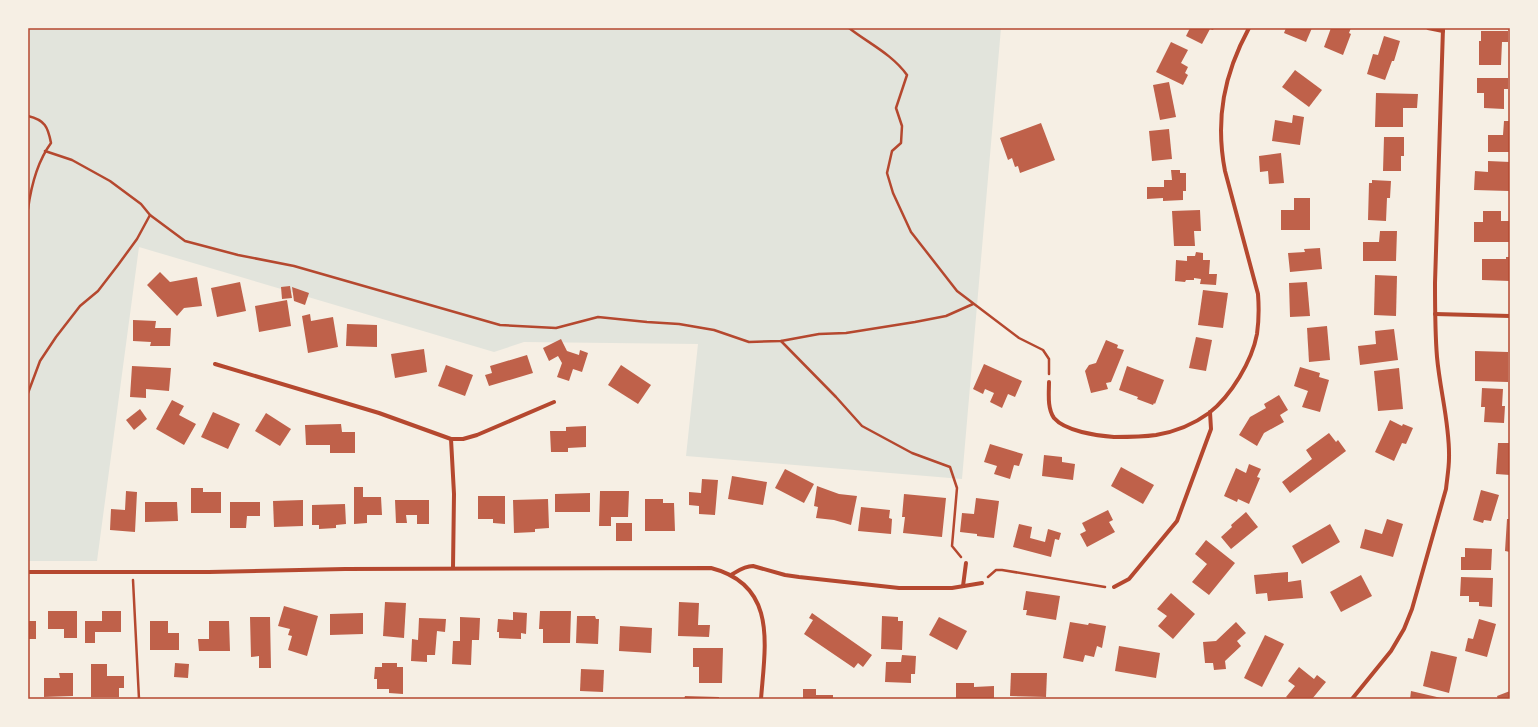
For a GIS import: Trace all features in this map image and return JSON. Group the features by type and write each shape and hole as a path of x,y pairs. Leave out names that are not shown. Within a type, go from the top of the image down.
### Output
{"street":[{"path":"1050,382 1050,410 1059,422 1089,434 1109,437 1136,437 1156,435 1195,422 1210,412 1232,388 1243,370 1252,352 1257,334 1259,315 1258,294 1225,171 1221,152 1220,131 1224,95 1231,66 1249,28"},
{"path":"1352,699 1391,651 1404,629 1412,609 1446,489 1449,457 1437,358 1435,314 1443,29 1428,28"},
{"path":"1435,314 1510,316"},
{"path":"215,364 379,413 451,439 463,438 476,434 554,402"},
{"path":"1114,587 1129,579 1177,521 1211,429 1210,412"},
{"path":"451,439 454,494 453,568"},
{"path":"963,586 966,563"},
{"path":"731,575 742,568 753,566 785,575 899,588 952,588 982,583"},
{"path":"28,572 453,568 711,568 731,575 750,590 756,599 763,617 765,640 762,699"}],"path":[{"path":"848,28 881,50 902,68 907,75 896,108 902,126 901,143 892,151 887,173 893,193 911,232 957,292 1020,338 1043,350 1049,359 1050,382"},
{"path":"28,116 40,119 48,130 51,144 45,151 30,194 28,209"},
{"path":"45,151 72,160 110,181 141,204 150,215 186,241 238,255 309,270 446,311 500,325 556,328 598,317 686,325 714,330 750,342 780,341 819,334 846,333 915,322 946,316 973,304"},
{"path":"28,393 40,361 56,337 80,306 98,291 137,239 150,215"},
{"path":"780,341 836,397 862,426 912,453 950,467 957,488 952,546 966,563"},
{"path":"982,583 996,570 1002,570 1099,588 1114,587"},
{"path":"133,572 139,699"}],"shaded area":[{"path":"28,28 1001,28 962,479 686,456 698,344 524,342 494,352 139,247 97,561 28,561"}],"building":[{"path":"1190,28 1214,28 1213,30 1210,29 1202,44 1186,36"},
{"path":"1286,28 1312,28 1306,42 1284,33"},
{"path":"1331,28 1351,28 1349,33 1351,34 1343,55 1324,47"},
{"path":"1481,31 1508,31 1508,42 1502,42 1501,65 1479,65 1479,41 1481,41"},
{"path":"1384,36 1400,41 1394,61 1392,61 1385,80 1367,74 1373,54 1378,55"},
{"path":"1171,42 1188,50 1181,63 1188,67 1185,73 1188,75 1183,85 1156,72"},
{"path":"1295,70 1322,90 1309,107 1282,87"},
{"path":"1477,78 1508,78 1508,89 1504,89 1504,109 1484,108 1484,93 1477,93"},
{"path":"1169,82 1176,117 1160,120 1153,85"},
{"path":"1376,93 1418,94 1417,108 1403,108 1403,127 1375,127"},
{"path":"1293,115 1304,117 1300,145 1272,141 1275,120 1292,123"},
{"path":"1504,121 1510,121 1510,152 1488,152 1488,135 1503,135"},
{"path":"1041,123 1055,160 1020,173 1018,166 1015,167 1012,158 1008,160 1000,138"},
{"path":"1169,129 1172,159 1152,161 1149,131"},
{"path":"1384,137 1404,137 1404,156 1401,156 1401,171 1383,171"},
{"path":"1281,153 1284,183 1269,184 1268,171 1260,172 1259,156"},
{"path":"1488,161 1510,162 1509,191 1474,190 1475,171 1488,172"},
{"path":"1171,170 1180,170 1180,173 1186,173 1186,191 1183,191 1183,200 1163,201 1163,198 1147,199 1147,187 1164,187 1164,180 1172,180"},
{"path":"1372,180 1391,181 1390,198 1387,198 1386,221 1368,220 1369,183 1372,183"},
{"path":"1294,198 1310,198 1310,230 1281,230 1281,210 1294,210"},
{"path":"1200,210 1201,231 1194,231 1195,246 1174,246 1172,211"},
{"path":"1483,211 1501,211 1501,221 1509,221 1509,242 1474,242 1474,222 1483,222"},
{"path":"1380,231 1397,231 1396,261 1363,261 1363,242 1379,242"},
{"path":"1320,248 1322,269 1290,272 1288,253 1305,252 1304,249"},
{"path":"1196,252 1203,253 1203,260 1210,260 1209,274 1217,274 1216,285 1200,284 1201,279 1194,278 1194,280 1186,280 1185,282 1175,281 1176,260 1187,261 1187,256 1195,256"},
{"path":"1506,257 1510,257 1510,281 1482,280 1482,259 1506,259"},
{"path":"160,272 170,282 197,277 202,306 184,308 177,316 147,285"},
{"path":"1375,275 1397,276 1396,316 1374,315"},
{"path":"240,282 246,311 217,317 211,288"},
{"path":"1307,282 1310,316 1290,317 1289,283"},
{"path":"290,286 292,298 282,299 281,287"},
{"path":"292,287 309,293 305,305 294,301"},
{"path":"1203,290 1228,293 1223,328 1198,325"},
{"path":"287,300 291,326 259,332 255,306"},
{"path":"310,314 311,321 333,317 338,347 308,353 302,316"},
{"path":"133,320 156,321 155,328 171,328 170,346 150,346 151,342 133,341"},
{"path":"347,324 377,325 377,347 346,346"},
{"path":"1327,326 1330,360 1309,362 1307,328"},
{"path":"1394,329 1398,360 1360,365 1358,346 1376,344 1375,331"},
{"path":"1196,337 1212,340 1206,371 1189,368"},
{"path":"561,339 567,351 579,355 580,350 588,353 582,372 573,369 569,381 557,377 562,363 558,356 549,361 543,348"},
{"path":"1106,340 1118,345 1117,348 1124,350 1111,382 1106,383 1108,389 1091,393 1085,371 1089,365 1096,363"},
{"path":"424,349 427,372 395,378 391,354"},
{"path":"1475,351 1508,352 1508,382 1475,381"},
{"path":"527,355 533,373 489,386 485,375 492,373 490,366"},
{"path":"984,364 1022,381 1015,397 1008,394 1002,408 990,402 994,393 985,389 983,394 973,389"},
{"path":"446,365 473,375 465,396 438,386"},
{"path":"621,365 651,385 638,404 608,385"},
{"path":"132,366 171,368 169,391 146,389 146,398 130,397"},
{"path":"1127,366 1164,380 1155,404 1154,403 1153,405 1137,399 1138,397 1119,390"},
{"path":"1300,367 1320,373 1319,377 1329,380 1320,412 1302,407 1308,391 1294,386"},
{"path":"1399,368 1403,409 1378,411 1374,371"},
{"path":"1482,388 1503,389 1502,406 1505,406 1504,423 1484,422 1485,407 1481,407"},
{"path":"1279,395 1288,410 1280,415 1284,422 1264,433 1257,446 1239,435 1250,417 1266,408 1264,404"},
{"path":"172,400 184,406 179,415 196,424 184,445 156,429"},
{"path":"140,409 147,419 134,430 126,420"},
{"path":"213,412 240,424 228,449 201,437"},
{"path":"266,413 291,429 280,446 255,431"},
{"path":"1390,420 1402,426 1403,424 1413,428 1406,444 1402,443 1394,461 1375,452"},
{"path":"341,424 342,432 355,432 355,453 330,453 330,445 306,445 305,425"},
{"path":"586,426 586,447 568,448 568,452 551,452 550,431 566,431 566,427"},
{"path":"1329,433 1336,442 1338,440 1346,451 1290,493 1282,482 1312,459 1306,450"},
{"path":"1498,443 1510,443 1510,475 1496,474"},
{"path":"990,444 1023,454 1019,466 1014,465 1010,479 994,474 997,466 984,462"},
{"path":"1044,455 1062,457 1062,462 1075,464 1073,480 1042,476"},
{"path":"1249,464 1261,469 1257,477 1260,478 1249,504 1238,499 1237,502 1224,496 1236,468 1246,473"},
{"path":"1121,467 1154,485 1143,504 1111,486"},
{"path":"785,469 814,484 804,503 775,488"},
{"path":"732,476 767,482 763,505 728,499"},
{"path":"702,479 718,480 715,515 699,514 699,506 689,505 689,492 701,493"},
{"path":"817,486 839,494 857,496 851,525 834,520 816,518 818,507 814,506"},
{"path":"354,487 363,487 363,497 381,497 382,515 367,515 367,523 354,524"},
{"path":"191,488 203,488 203,492 221,492 221,513 191,513"},
{"path":"1481,490 1499,495 1491,521 1484,520 1483,523 1473,520"},
{"path":"126,491 137,492 135,532 110,530 111,509 125,510"},
{"path":"600,491 629,491 628,517 611,517 611,526 599,526"},
{"path":"590,493 590,512 555,512 555,494"},
{"path":"904,494 946,498 942,537 903,533 905,517 902,517"},
{"path":"478,496 505,496 505,524 493,523 493,519 478,519"},
{"path":"976,498 999,501 994,538 960,532 962,513 974,514"},
{"path":"548,499 549,528 535,529 535,532 514,533 513,500"},
{"path":"645,499 663,499 663,503 674,503 675,531 645,531"},
{"path":"303,500 303,526 274,527 273,501"},
{"path":"395,500 429,500 429,524 417,524 417,515 406,515 407,523 396,523"},
{"path":"145,502 177,502 178,521 145,522"},
{"path":"230,502 260,502 260,516 247,516 246,528 230,528"},
{"path":"345,504 346,524 336,525 336,528 319,529 319,525 312,525 312,505"},
{"path":"861,507 890,510 889,518 892,519 891,534 858,531"},
{"path":"1108,510 1113,520 1109,522 1115,532 1087,547 1080,534 1086,531 1082,523"},
{"path":"1246,512 1258,527 1231,549 1221,537 1232,527 1231,525"},
{"path":"1387,519 1403,524 1393,557 1360,548 1365,529 1382,534"},
{"path":"1507,519 1510,519 1510,552 1505,551"},
{"path":"616,523 632,523 632,541 616,541"},
{"path":"1019,524 1032,527 1030,538 1045,542 1048,529 1061,533 1059,540 1055,539 1051,557 1013,547"},
{"path":"1330,524 1340,542 1302,564 1292,546"},
{"path":"1206,540 1235,563 1209,595 1192,582 1207,564 1195,554"},
{"path":"1465,548 1492,549 1491,570 1461,570 1461,557 1465,557"},
{"path":"1288,572 1288,582 1301,580 1303,598 1268,601 1267,593 1256,594 1254,575"},
{"path":"1361,575 1372,596 1341,612 1330,592"},
{"path":"1461,577 1493,578 1492,607 1479,606 1479,602 1469,602 1469,596 1460,596"},
{"path":"1026,591 1060,596 1056,620 1026,615 1027,610 1023,610"},
{"path":"1171,593 1195,614 1173,639 1158,626 1167,616 1157,609"},
{"path":"385,602 406,603 404,638 383,636"},
{"path":"679,602 699,603 698,625 710,625 709,637 678,636"},
{"path":"284,606 318,616 307,656 288,650 292,636 288,635 290,629 278,626"},
{"path":"48,611 77,611 77,638 64,638 64,629 48,629"},
{"path":"102,611 121,611 121,632 95,632 95,643 85,643 85,621 102,621"},
{"path":"540,611 571,611 570,643 543,643 543,629 539,629"},
{"path":"513,612 527,613 526,634 521,633 521,639 499,638 499,632 497,632 498,619 513,620"},
{"path":"363,613 363,634 330,635 330,614"},
{"path":"812,613 872,655 863,667 858,663 854,668 804,634 813,620 809,618"},
{"path":"577,616 595,616 596,619 599,619 598,644 576,643"},
{"path":"882,616 898,617 898,621 903,621 902,650 881,649"},
{"path":"250,617 270,617 271,668 259,668 259,656 251,657"},
{"path":"460,617 480,618 479,640 472,640 471,665 452,664 453,641 460,641"},
{"path":"939,617 967,631 957,650 929,635"},
{"path":"419,618 446,619 445,632 437,631 435,655 427,655 427,662 411,661 412,639 418,640"},
{"path":"1479,619 1496,624 1487,657 1465,651 1468,638 1473,639"},
{"path":"28,621 36,621 36,639 28,639"},
{"path":"150,621 168,621 168,633 179,633 179,650 150,650"},
{"path":"209,621 229,621 230,651 199,651 198,639 209,639"},
{"path":"1070,622 1106,626 1102,648 1097,646 1094,657 1085,655 1083,662 1063,658"},
{"path":"1236,622 1246,633 1237,641 1241,646 1225,661 1226,669 1214,670 1213,663 1205,663 1203,642 1216,641"},
{"path":"620,626 652,628 651,653 619,651"},
{"path":"1265,635 1284,644 1262,687 1244,678"},
{"path":"1119,646 1160,653 1156,678 1115,671"},
{"path":"693,648 723,648 722,683 699,683 699,667 693,667"},
{"path":"1431,651 1457,657 1449,693 1423,686"},
{"path":"902,655 916,656 915,674 911,674 911,683 885,682 886,662 901,662"},
{"path":"175,663 189,664 188,678 174,677"},
{"path":"382,663 397,663 397,667 403,667 403,694 389,693 389,689 377,689 377,679 374,679 375,667 382,667"},
{"path":"91,664 107,664 107,676 124,676 124,688 119,688 119,697 91,697"},
{"path":"1299,667 1314,679 1317,675 1326,682 1312,699 1289,699 1286,697 1295,686 1288,681"},
{"path":"581,669 604,670 603,692 580,691"},
{"path":"59,673 73,673 73,696 44,697 44,678 60,678"},
{"path":"1011,673 1047,673 1046,697 1010,696"},
{"path":"956,683 974,683 974,687 994,686 994,699 956,699"},
{"path":"803,689 816,689 816,695 833,695 833,699 803,699"},
{"path":"1411,691 1441,698 1441,699 1410,699"},
{"path":"1510,691 1510,699 1498,699 1497,696"},
{"path":"685,696 719,697 719,699 684,699"}]}
